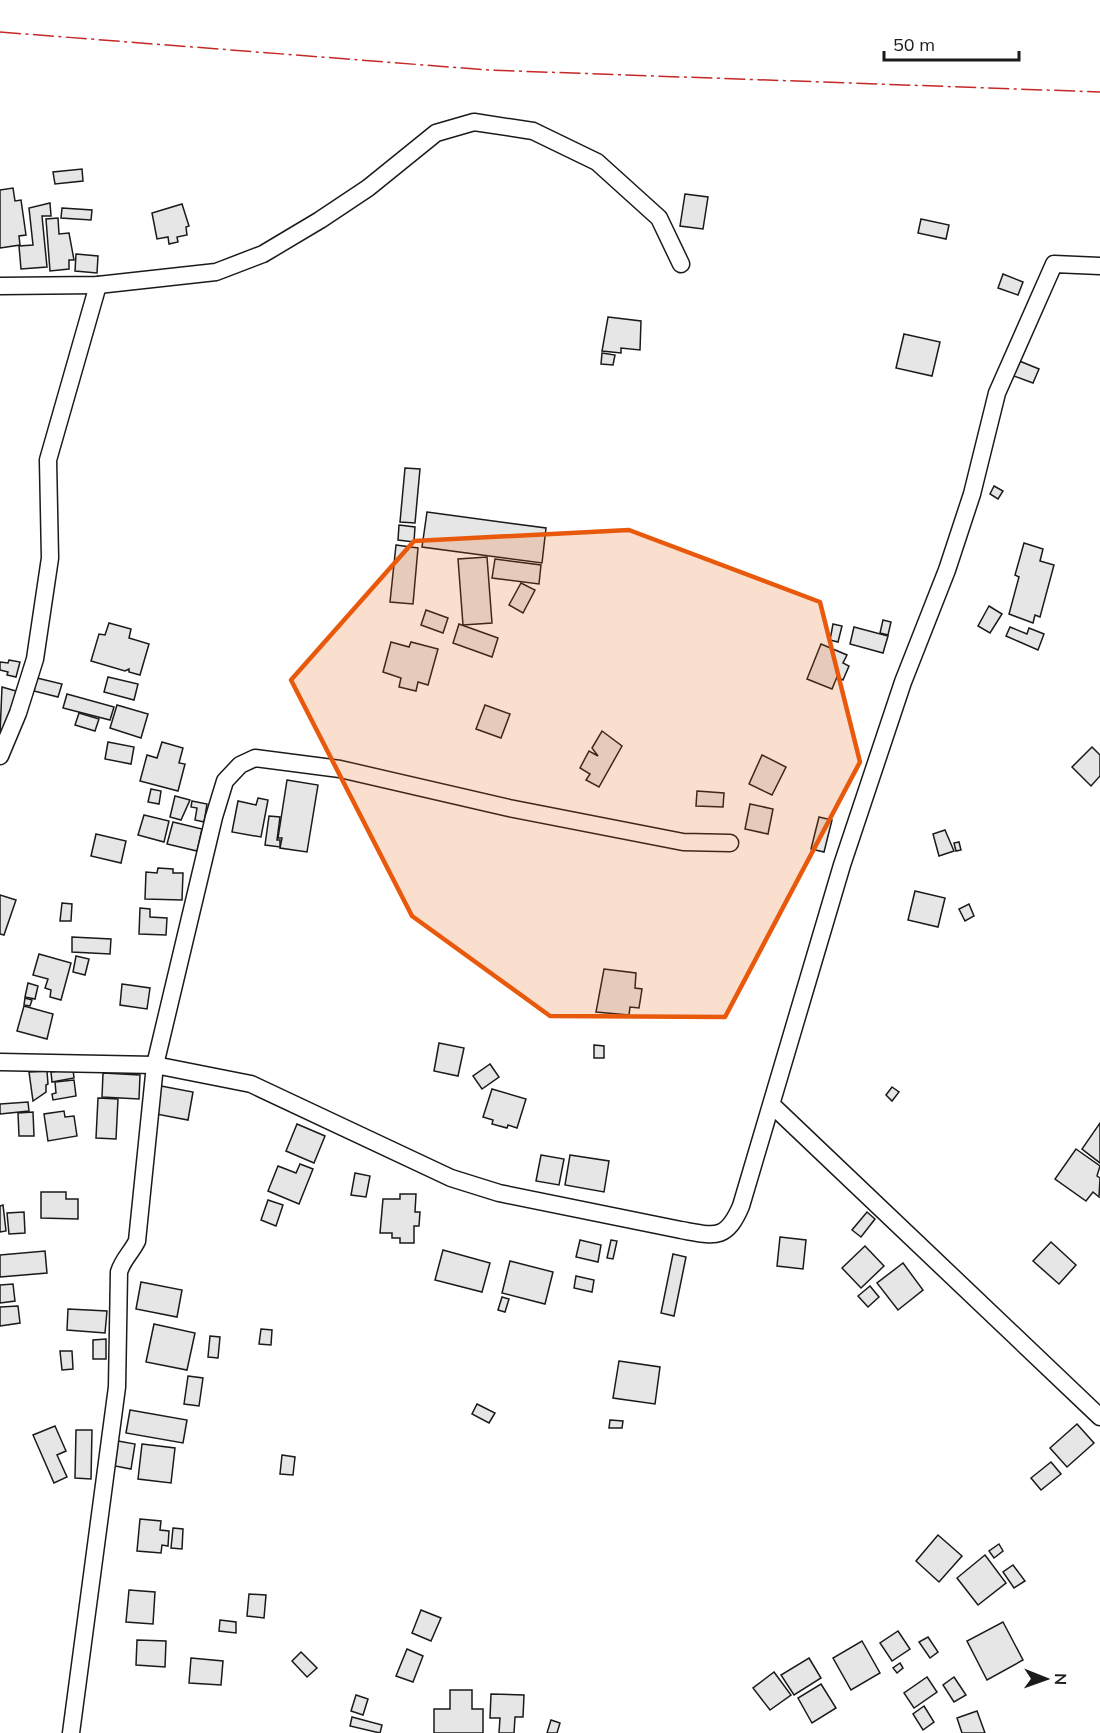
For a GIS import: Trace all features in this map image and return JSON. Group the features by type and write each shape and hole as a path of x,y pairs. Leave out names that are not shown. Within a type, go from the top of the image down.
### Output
{"street":[{"path":"0,286 98,285 216,272 263,254 368,188 436,133 474,122 533,131 597,162 659,218 681,264"},
{"path":"0,1062 155,1065 251,1084 451,1178 499,1193 709,1235 725,1233 733,1224 772,1105 842,866 903,682 947,570 972,494 997,393 1054,264 1100,266"},
{"path":"0,756 18,713 35,659 50,558 48,460 98,285"},
{"path":"71,1733 117,1387 119,1272 122,1260 132,1251 137,1241 155,1065 225,781 247,760 255,758 340,770 509,808 682,842 730,843"},
{"path":"772,1105 1100,1417"}],"highlighted area":[{"path":"629,530 820,602 860,762 725,1017 550,1016 412,916 291,680 414,541"}],"building":[{"path":"82,169 83,181 55,184 53,172"},
{"path":"13,188 15,201 21,200 26,235 19,236 20,245 0,248 0,190"},
{"path":"685,194 708,197 703,229 680,226"},
{"path":"50,203 51,216 42,216 47,267 21,269 19,246 33,245 29,208"},
{"path":"182,204 189,226 186,227 187,235 177,237 178,242 169,244 168,237 157,239 152,213"},
{"path":"62,208 92,210 91,220 61,218"},
{"path":"58,218 59,234 69,233 74,260 69,260 69,269 50,271 46,219"},
{"path":"921,219 949,225 946,239 918,233"},
{"path":"76,254 98,256 97,273 75,271"},
{"path":"1003,274 1023,282 1018,295 998,288"},
{"path":"608,317 641,321 640,350 621,348 621,353 602,351"},
{"path":"904,334 940,342 932,376 896,368"},
{"path":"602,353 615,355 613,365 601,364"},
{"path":"1017,360 1039,369 1033,383 1011,375"},
{"path":"405,468 420,469 415,523 400,522"},
{"path":"994,486 1003,491 998,499 990,494"},
{"path":"427,512 546,528 542,563 422,547"},
{"path":"399,525 415,527 414,542 398,540"},
{"path":"1024,543 1043,549 1040,561 1054,565 1040,617 1035,615 1033,623 1009,614 1019,577 1015,575"},
{"path":"396,545 418,548 413,604 390,602"},
{"path":"487,557 492,623 463,625 458,559"},
{"path":"495,559 541,565 539,584 492,578"},
{"path":"521,583 535,590 523,613 509,605"},
{"path":"989,606 1002,614 990,633 978,626"},
{"path":"426,610 448,618 443,633 421,625"},
{"path":"883,620 891,622 888,635 880,633"},
{"path":"109,623 131,629 129,638 149,644 140,675 129,672 129,669 125,671 91,661 99,634 105,635"},
{"path":"459,624 498,638 492,657 453,643"},
{"path":"833,624 842,626 838,642 830,640"},
{"path":"854,627 888,636 883,653 850,644"},
{"path":"1010,627 1027,634 1029,628 1044,634 1038,650 1006,636"},
{"path":"391,642 409,647 411,642 438,649 428,685 418,682 416,691 399,687 401,678 383,672"},
{"path":"821,644 847,655 843,663 849,666 843,680 837,677 832,689 807,679"},
{"path":"9,660 20,662 16,677 0,670 0,662 8,663"},
{"path":"108,677 138,684 134,700 104,692"},
{"path":"37,678 62,684 58,697 34,691"},
{"path":"2,687 16,691 5,735 0,734"},
{"path":"67,694 114,707 110,720 63,708"},
{"path":"117,705 148,714 141,738 110,728"},
{"path":"485,705 510,714 501,738 476,729"},
{"path":"79,713 99,719 95,731 75,725"},
{"path":"602,731 622,746 599,787 586,780 590,774 580,768 589,751 598,756 592,748"},
{"path":"108,742 134,747 131,764 105,759"},
{"path":"162,742 183,748 179,763 185,764 178,791 140,781 147,755 157,758"},
{"path":"1092,747 1100,755 1100,776 1091,786 1072,767"},
{"path":"762,755 786,767 772,795 749,784"},
{"path":"287,780 318,785 307,852 280,848 282,838 278,838"},
{"path":"151,789 161,791 159,804 148,802"},
{"path":"697,791 724,793 723,807 696,806"},
{"path":"175,796 190,800 181,820 170,817"},
{"path":"258,798 268,800 261,837 232,832 238,801 256,805"},
{"path":"192,801 207,804 204,822 195,820 197,808 191,807"},
{"path":"750,804 773,809 768,834 745,829"},
{"path":"144,815 169,821 164,842 138,835"},
{"path":"269,816 280,817 277,840 280,840 280,847 265,845"},
{"path":"819,817 832,820 824,852 811,849"},
{"path":"173,822 202,829 197,851 167,844"},
{"path":"945,830 954,851 939,856 933,834"},
{"path":"96,834 126,841 121,863 91,856"},
{"path":"959,842 961,850 956,851 954,843"},
{"path":"158,868 173,869 173,873 183,873 182,900 145,899 146,872 157,873"},
{"path":"915,891 945,898 938,927 908,920"},
{"path":"0,895 16,900 4,935 0,934"},
{"path":"62,903 72,904 71,921 60,921"},
{"path":"969,904 974,916 965,921 959,909"},
{"path":"140,908 150,909 150,917 167,918 166,935 139,934"},
{"path":"72,937 111,939 110,954 72,952"},
{"path":"39,954 71,963 61,1000 50,997 51,990 45,988 48,979 33,975"},
{"path":"76,956 89,959 85,975 73,972"},
{"path":"604,969 636,973 635,988 642,989 639,1008 630,1007 629,1015 596,1012"},
{"path":"28,983 38,986 35,999 25,997"},
{"path":"122,984 150,988 147,1009 120,1005"},
{"path":"25,998 32,1000 30,1006 24,1005"},
{"path":"24,1006 53,1014 47,1039 17,1031"},
{"path":"439,1043 464,1048 458,1076 434,1071"},
{"path":"594,1045 604,1046 604,1058 594,1058"},
{"path":"490,1064 499,1077 482,1089 473,1076"},
{"path":"73,1069 74,1078 52,1082 51,1072"},
{"path":"47,1071 46,1092 33,1101 29,1072"},
{"path":"103,1073 140,1075 139,1099 102,1097"},
{"path":"74,1080 76,1096 53,1100 52,1094 56,1093 55,1082"},
{"path":"161,1086 193,1092 188,1120 156,1114"},
{"path":"892,1087 899,1092 892,1101 886,1095"},
{"path":"492,1089 526,1099 517,1128 492,1124 493,1120 483,1117"},
{"path":"98,1098 118,1099 116,1139 96,1138"},
{"path":"28,1102 29,1111 0,1114 0,1104"},
{"path":"64,1111 65,1117 74,1116 77,1136 48,1141 44,1114"},
{"path":"33,1112 34,1136 19,1136 18,1113"},
{"path":"1100,1123 1100,1163 1082,1149"},
{"path":"297,1124 325,1136 314,1163 286,1151"},
{"path":"1076,1149 1100,1166 1097,1176 1100,1178 1099,1197 1093,1192 1086,1201 1055,1179"},
{"path":"541,1155 564,1159 559,1185 536,1181"},
{"path":"570,1155 609,1161 604,1192 565,1185"},
{"path":"300,1164 313,1169 299,1204 268,1191 278,1166 296,1173"},
{"path":"355,1173 370,1176 366,1197 351,1195"},
{"path":"41,1192 66,1192 66,1199 78,1199 78,1219 41,1218"},
{"path":"400,1194 416,1194 415,1212 420,1212 419,1226 414,1226 414,1243 400,1243 400,1238 392,1238 392,1233 380,1233 383,1199 400,1199"},
{"path":"268,1200 283,1205 276,1226 261,1220"},
{"path":"3,1205 6,1231 0,1232 0,1206"},
{"path":"24,1212 25,1233 9,1234 7,1213"},
{"path":"867,1212 875,1219 861,1237 852,1230"},
{"path":"780,1237 806,1240 803,1269 777,1266"},
{"path":"580,1240 601,1245 598,1262 576,1257"},
{"path":"611,1240 617,1241 613,1259 607,1258"},
{"path":"1051,1242 1076,1265 1059,1284 1033,1261"},
{"path":"865,1246 884,1266 861,1288 842,1268"},
{"path":"443,1250 490,1263 482,1292 435,1280"},
{"path":"45,1251 47,1273 0,1277 0,1255"},
{"path":"673,1254 686,1257 674,1316 661,1313"},
{"path":"510,1261 553,1272 545,1304 502,1293"},
{"path":"903,1263 923,1290 898,1310 877,1283"},
{"path":"576,1276 594,1280 592,1292 574,1288"},
{"path":"141,1282 182,1290 177,1317 136,1309"},
{"path":"13,1284 15,1301 0,1303 0,1285"},
{"path":"870,1286 879,1297 868,1307 858,1296"},
{"path":"502,1297 509,1299 505,1312 498,1310"},
{"path":"18,1306 20,1323 0,1326 0,1307"},
{"path":"68,1309 107,1311 105,1333 67,1330"},
{"path":"154,1324 195,1333 187,1370 146,1362"},
{"path":"261,1329 272,1330 271,1345 259,1344"},
{"path":"210,1336 220,1337 218,1358 208,1357"},
{"path":"106,1339 106,1359 93,1359 93,1340"},
{"path":"60,1351 72,1351 73,1369 62,1370"},
{"path":"619,1361 660,1367 655,1404 613,1398"},
{"path":"188,1376 203,1378 199,1406 184,1404"},
{"path":"477,1404 495,1413 489,1423 472,1414"},
{"path":"130,1410 187,1420 183,1443 126,1433"},
{"path":"610,1420 623,1421 622,1428 609,1428"},
{"path":"1077,1424 1094,1443 1067,1467 1050,1448"},
{"path":"55,1426 66,1451 57,1455 67,1477 54,1483 33,1435"},
{"path":"76,1430 92,1430 91,1479 75,1478"},
{"path":"118,1441 135,1444 131,1469 115,1466"},
{"path":"142,1444 175,1448 171,1483 138,1479"},
{"path":"282,1455 295,1457 293,1475 280,1474"},
{"path":"1051,1462 1061,1474 1041,1490 1031,1478"},
{"path":"140,1519 161,1521 160,1530 169,1531 168,1546 162,1545 161,1553 137,1551"},
{"path":"173,1528 183,1529 182,1549 171,1548"},
{"path":"938,1535 962,1556 939,1582 916,1561"},
{"path":"999,1544 1003,1551 994,1558 989,1551"},
{"path":"985,1555 1006,1583 978,1605 957,1578"},
{"path":"1013,1565 1025,1581 1014,1588 1003,1572"},
{"path":"129,1590 155,1592 153,1624 126,1622"},
{"path":"249,1594 266,1595 264,1618 247,1616"},
{"path":"421,1610 441,1618 431,1641 412,1633"},
{"path":"220,1620 236,1622 236,1633 219,1631"},
{"path":"1003,1622 1023,1660 987,1680 967,1641"},
{"path":"898,1631 910,1649 892,1661 880,1643"},
{"path":"928,1637 938,1652 930,1658 919,1642"},
{"path":"137,1640 166,1641 165,1667 136,1665"},
{"path":"862,1641 880,1673 851,1690 833,1658"},
{"path":"407,1649 423,1656 413,1682 396,1676"},
{"path":"301,1652 317,1668 307,1677 292,1661"},
{"path":"191,1658 223,1661 221,1685 189,1683"},
{"path":"809,1658 821,1678 794,1695 781,1675"},
{"path":"900,1663 903,1668 897,1673 893,1668"},
{"path":"774,1672 791,1695 770,1710 753,1688"},
{"path":"927,1677 937,1692 914,1708 904,1693"},
{"path":"954,1677 966,1695 954,1702 943,1685"},
{"path":"821,1684 836,1708 812,1723 798,1698"},
{"path":"450,1690 472,1690 472,1709 483,1709 483,1733 434,1733 434,1709 450,1709"},
{"path":"491,1694 524,1695 523,1717 515,1717 514,1733 499,1733 500,1718 490,1718"},
{"path":"356,1695 368,1699 363,1715 351,1711"},
{"path":"924,1706 934,1722 923,1730 913,1714"},
{"path":"977,1711 985,1733 962,1733 957,1718"},
{"path":"352,1717 382,1725 380,1733 350,1726"},
{"path":"551,1720 560,1723 557,1733 547,1733"}],"power":[{"path":"0,32 488,70 1100,92"}]}
